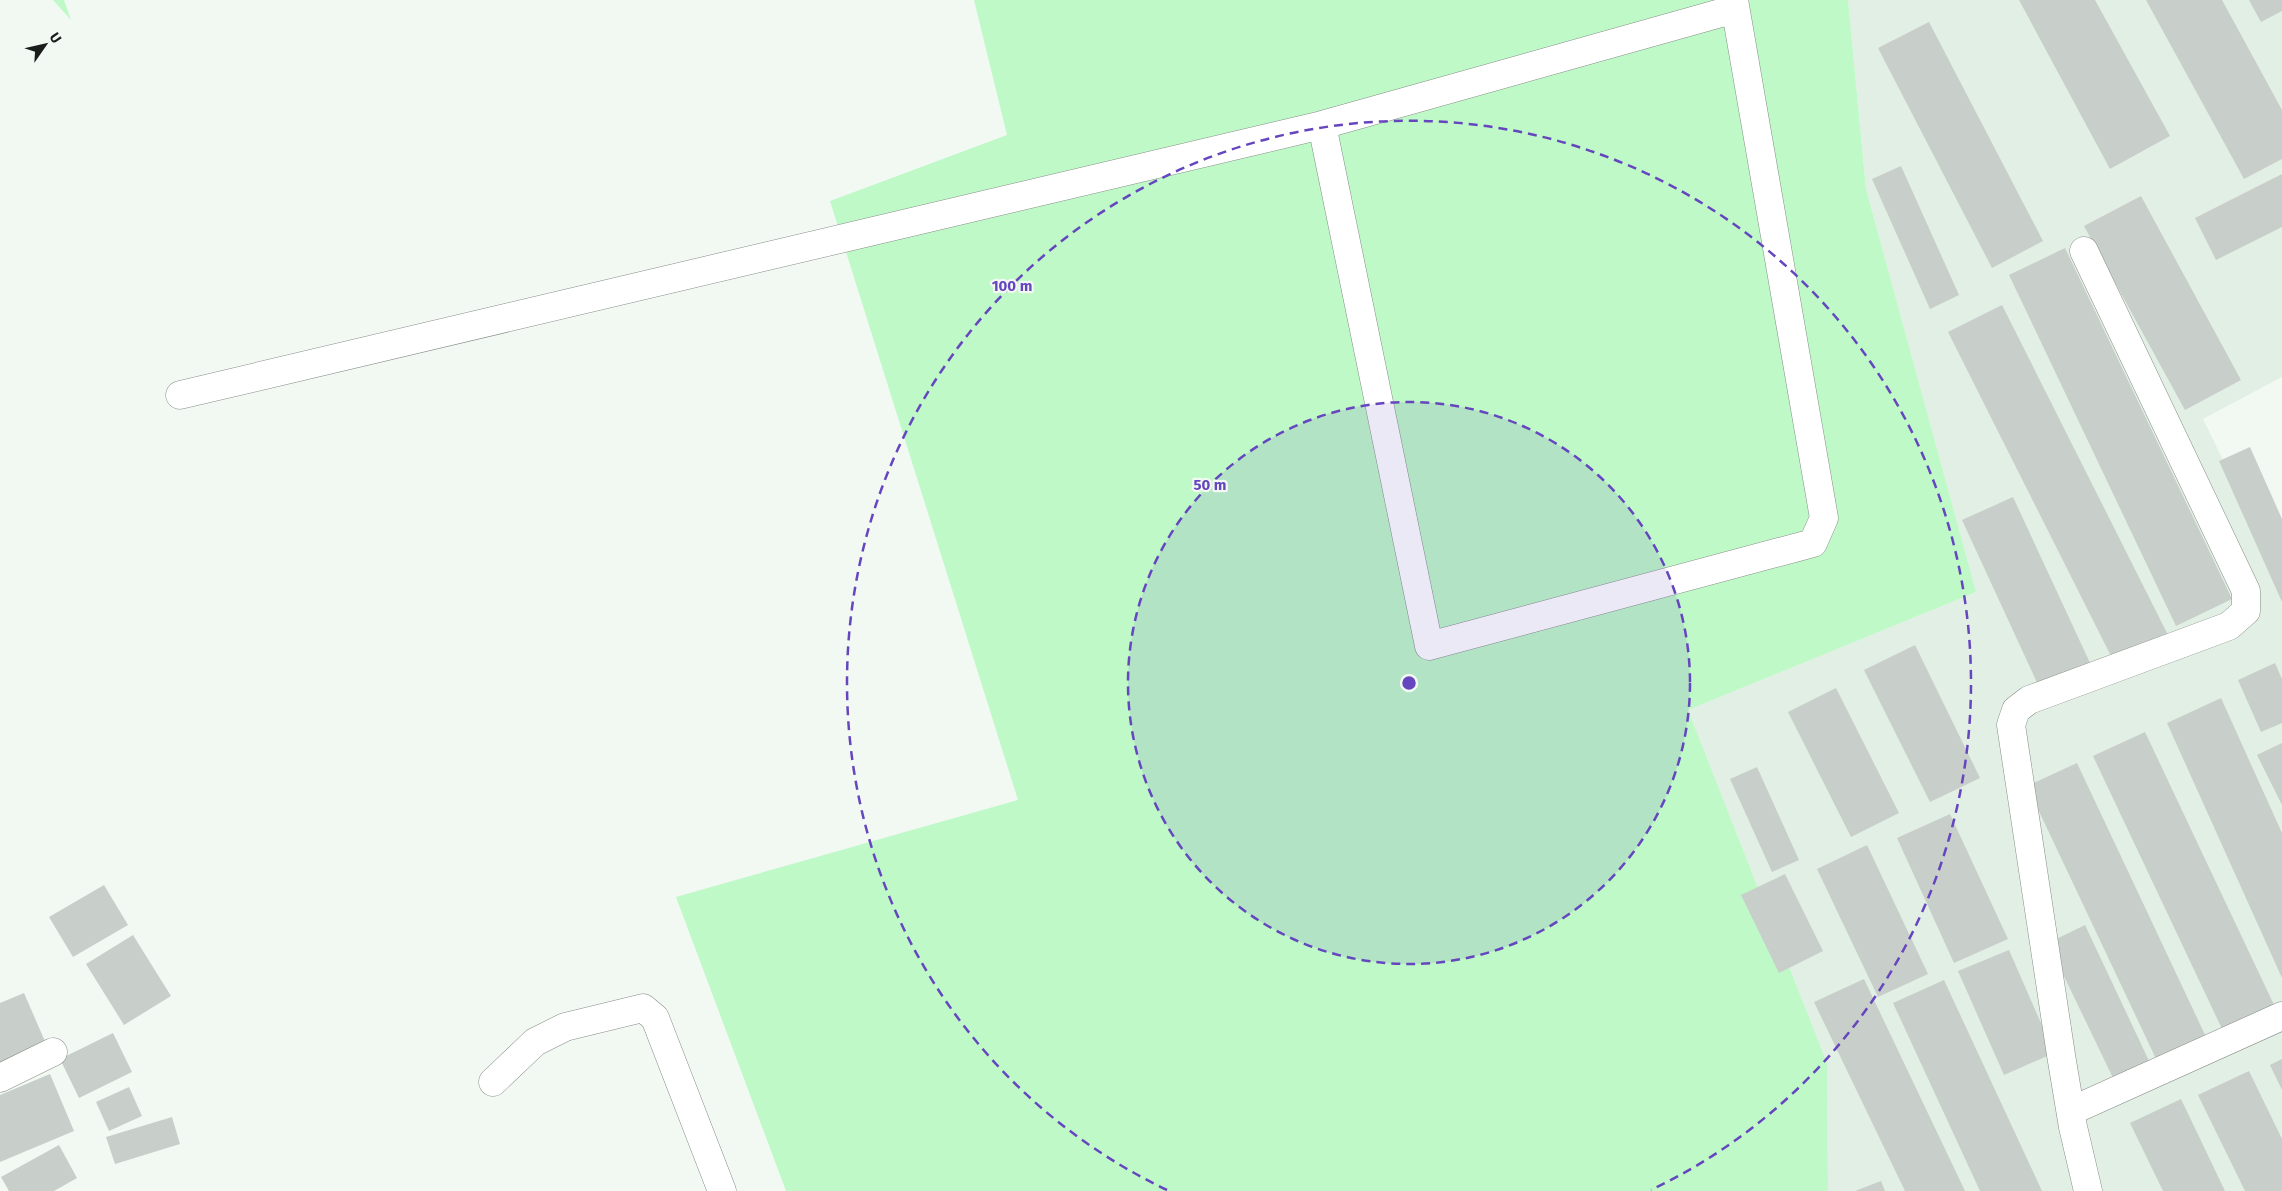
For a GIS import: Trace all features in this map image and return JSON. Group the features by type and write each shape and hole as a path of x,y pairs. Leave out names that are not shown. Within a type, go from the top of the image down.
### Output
{"street":[{"path":"180,395 1322,125 1734,5 1824,518 1813,543 1429,646 1322,125"},
{"path":"2084,251 2246,592 2246,611 2229,626 2029,700 2016,710 2011,725 2061,1055 2073,1127 2088,1191"},
{"path":"493,1082 535,1042 565,1027 643,1008 655,1018 722,1191"},
{"path":"2071,1110 2282,1016"},
{"path":"0,1078 53,1052"}],"shaded area":[{"path":"1848,0 2282,0 2282,377 2203,419 2282,580 2282,1191 1828,1191 1827,1063 1688,710 1976,592 1866,189"}],"green space":[{"path":"53,0 64,0 71,20"},
{"path":"974,0 1848,0 1866,189 1976,592 1688,710 1827,1063 1828,1191 786,1191 676,897 1018,800 830,201 1007,135"}],"building":[{"path":"2019,0 2095,0 2170,136 2110,169"},
{"path":"2146,0 2222,0 2282,110 2282,159 2244,179"},
{"path":"2249,0 2282,0 2282,11 2261,22"},
{"path":"1929,22 2043,241 1992,268 1878,48"},
{"path":"1901,166 1959,295 1930,309 1872,179"},
{"path":"2282,174 2282,227 2216,260 2195,218"},
{"path":"2141,196 2241,380 2185,410 2084,226"},
{"path":"2065,248 2232,599 2176,626 2009,275"},
{"path":"2002,305 2169,637 2115,664 1948,332"},
{"path":"2250,447 2282,519 2282,602 2219,461"},
{"path":"2013,497 2091,665 2040,689 1962,520"},
{"path":"1915,645 1980,778 1930,802 1864,670"},
{"path":"2275,663 2282,679 2282,723 2261,732 2238,680"},
{"path":"1836,688 1899,813 1851,837 1788,712"},
{"path":"2221,698 2282,833 2282,978 2167,723"},
{"path":"2145,732 2275,1007 2223,1031 2093,756"},
{"path":"2282,743 2282,805 2257,755"},
{"path":"2077,763 2207,1039 2158,1063 2027,786"},
{"path":"1757,767 1799,860 1772,872 1730,779"},
{"path":"1950,814 2008,939 1954,963 1897,838"},
{"path":"1867,845 1928,974 1878,997 1817,869"},
{"path":"1785,874 1823,951 1779,973 1741,895"},
{"path":"104,885 128,925 73,957 49,917"},
{"path":"2085,925 2150,1063 2114,1080 2048,943"},
{"path":"133,935 171,996 124,1025 86,964"},
{"path":"2009,950 2054,1053 2004,1075 1958,971"},
{"path":"1864,979 1965,1191 1905,1191 1814,1002"},
{"path":"1944,980 2042,1191 1980,1191 1893,1003"},
{"path":"24,993 47,1046 0,1067 0,1003"},
{"path":"113,1033 132,1072 79,1098 60,1059"},
{"path":"2282,1059 2282,1090 2270,1065"},
{"path":"2249,1071 2282,1139 2282,1191 2245,1191 2198,1095"},
{"path":"50,1074 74,1131 0,1162 0,1095"},
{"path":"129,1087 142,1116 109,1131 96,1102"},
{"path":"2181,1099 2225,1191 2163,1191 2130,1123"},
{"path":"172,1117 180,1144 115,1164 106,1137"},
{"path":"59,1145 77,1178 54,1191 9,1191 1,1177"},
{"path":"1881,1181 1885,1191 1855,1191"}]}
